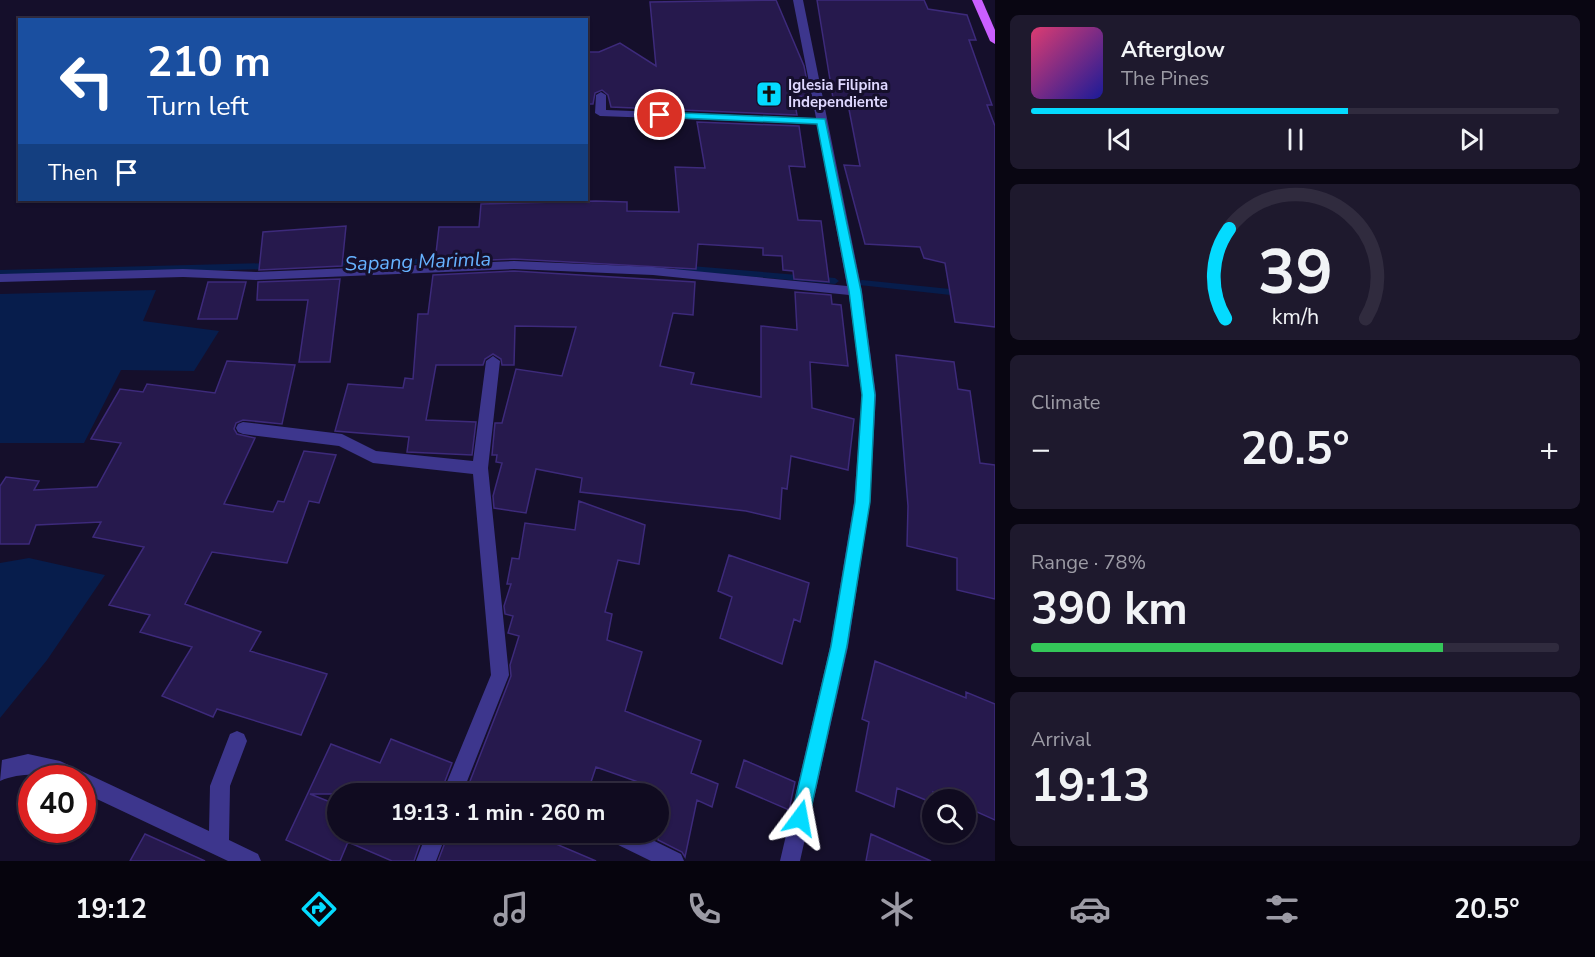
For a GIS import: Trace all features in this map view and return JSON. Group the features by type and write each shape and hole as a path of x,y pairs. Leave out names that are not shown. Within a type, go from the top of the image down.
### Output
{"main road":[{"path":"977,0 995,40"}],"street":[{"path":"790,861 839,646 862,502 869,395 855,291 798,0"},
{"path":"601,96 600,113 821,121"},
{"path":"0,278 183,273 256,276 514,265 653,271 855,291"},
{"path":"456,783 500,675 480,468 493,361"},
{"path":"243,428 342,440 373,457 480,468"},
{"path":"219,846 220,786 237,741"},
{"path":"0,771 8,765 18,765"},
{"path":"96,788 251,861"},
{"path":"426,861 433,843"},
{"path":"636,843 674,861"}],"water":[{"path":"156,290 143,321 219,331 194,371 121,370 84,443 0,443 0,294"},
{"path":"29,558 105,575 47,660 0,718 0,563"}],"building":[{"path":"776,0 804,66 810,97 798,96 800,104 795,104 797,115 611,107 608,95 602,90 595,93 593,104 588,104 588,52 599,52 620,43 656,66 650,2"},
{"path":"817,0 924,0 928,9 967,15 976,40 969,40 992,105 987,105 995,126 995,327 955,322 945,263 924,258 920,247 865,244 844,165 860,166 847,99 833,98"},
{"path":"697,122 799,126 805,167 789,166 798,220 821,221 829,282 794,279 793,271 783,270 782,256 763,255 763,248 698,244 696,269 514,259 435,262 439,227 479,227 481,204 627,202 627,211 679,212 675,167 705,168"},
{"path":"346,226 342,266 259,270 263,232"},
{"path":"514,271 695,282 693,315 673,313 660,366 694,373 691,384 761,397 761,326 797,330 795,292 831,295 832,304 841,305 848,366 810,362 812,408 854,419 848,470 791,456 787,489 782,488 780,519 746,511 580,492 582,478 536,469 526,513 494,508 493,496 502,463 496,462 497,455 492,455 495,423 502,423 516,369 562,376 576,327 515,326 514,365 502,365 501,359 493,354 485,359 483,365 436,365 426,420 476,422 472,455 407,452 409,437 335,431 348,384 403,388 405,378 413,379 418,314 428,314 433,275"},
{"path":"340,279 330,362 299,362 308,300 257,300 258,282"},
{"path":"208,282 246,282 237,319 198,319"},
{"path":"896,355 954,362 958,389 970,391 980,463 995,465 995,599 957,590 957,558 907,546 908,506"},
{"path":"227,361 295,365 282,424 243,420 236,423 234,429 237,434 255,438 224,504 273,512 278,501 284,502 304,451 336,455 319,503 309,501 287,563 212,552 185,604 261,632 250,651 327,674 301,735 217,709 213,717 162,696 192,647 140,632 150,615 109,605 144,547 93,537 101,522 36,525 29,544 0,544 0,486 6,477 39,481 34,490 97,487 121,443 91,439 120,389 143,392 147,384 215,393"},
{"path":"579,501 645,525 639,564 618,560 605,612 612,614 607,640 642,652 625,711 701,741 691,773 718,784 712,807 697,800 685,857 682,852 664,843 669,843 669,783 641,783 596,767 591,783 469,783 511,676 510,665 519,636 508,633 513,616 505,614 504,606 511,584 507,584 512,558 519,559 525,523 575,530"},
{"path":"729,555 809,583 800,622 794,619 782,664 720,638 732,597 718,591"},
{"path":"875,661 966,698 966,692 995,704 995,820 976,811 976,789 922,789 922,798 897,788 894,807 856,791 869,722 862,719"},
{"path":"391,739 452,763 444,783 327,783 327,794 310,794 327,801 327,843 348,843 340,861 332,861 286,840 331,744 380,763"},
{"path":"744,760 795,782 789,810 736,787"},
{"path":"145,834 205,861 130,861"},
{"path":"871,834 931,861 866,861"},
{"path":"350,843 420,843 414,861 392,861"},
{"path":"445,843 554,843 596,861 438,861"}],"waterway":[{"name":"Sapang Marimla","path":"331,264 446,261"},
{"name":"Sapang Marimla","path":"0,273 270,266"},
{"name":"Sapang Marimla","path":"679,268 835,281"},
{"name":"Sapang Marimla","path":"862,283 960,293"}],"place":[{"name":"Iglesia Filipina Independiente","path":"769,94"}],"route":[{"path":"660,115 821,121 855,291 869,395 862,502 839,646 800,818"}]}
